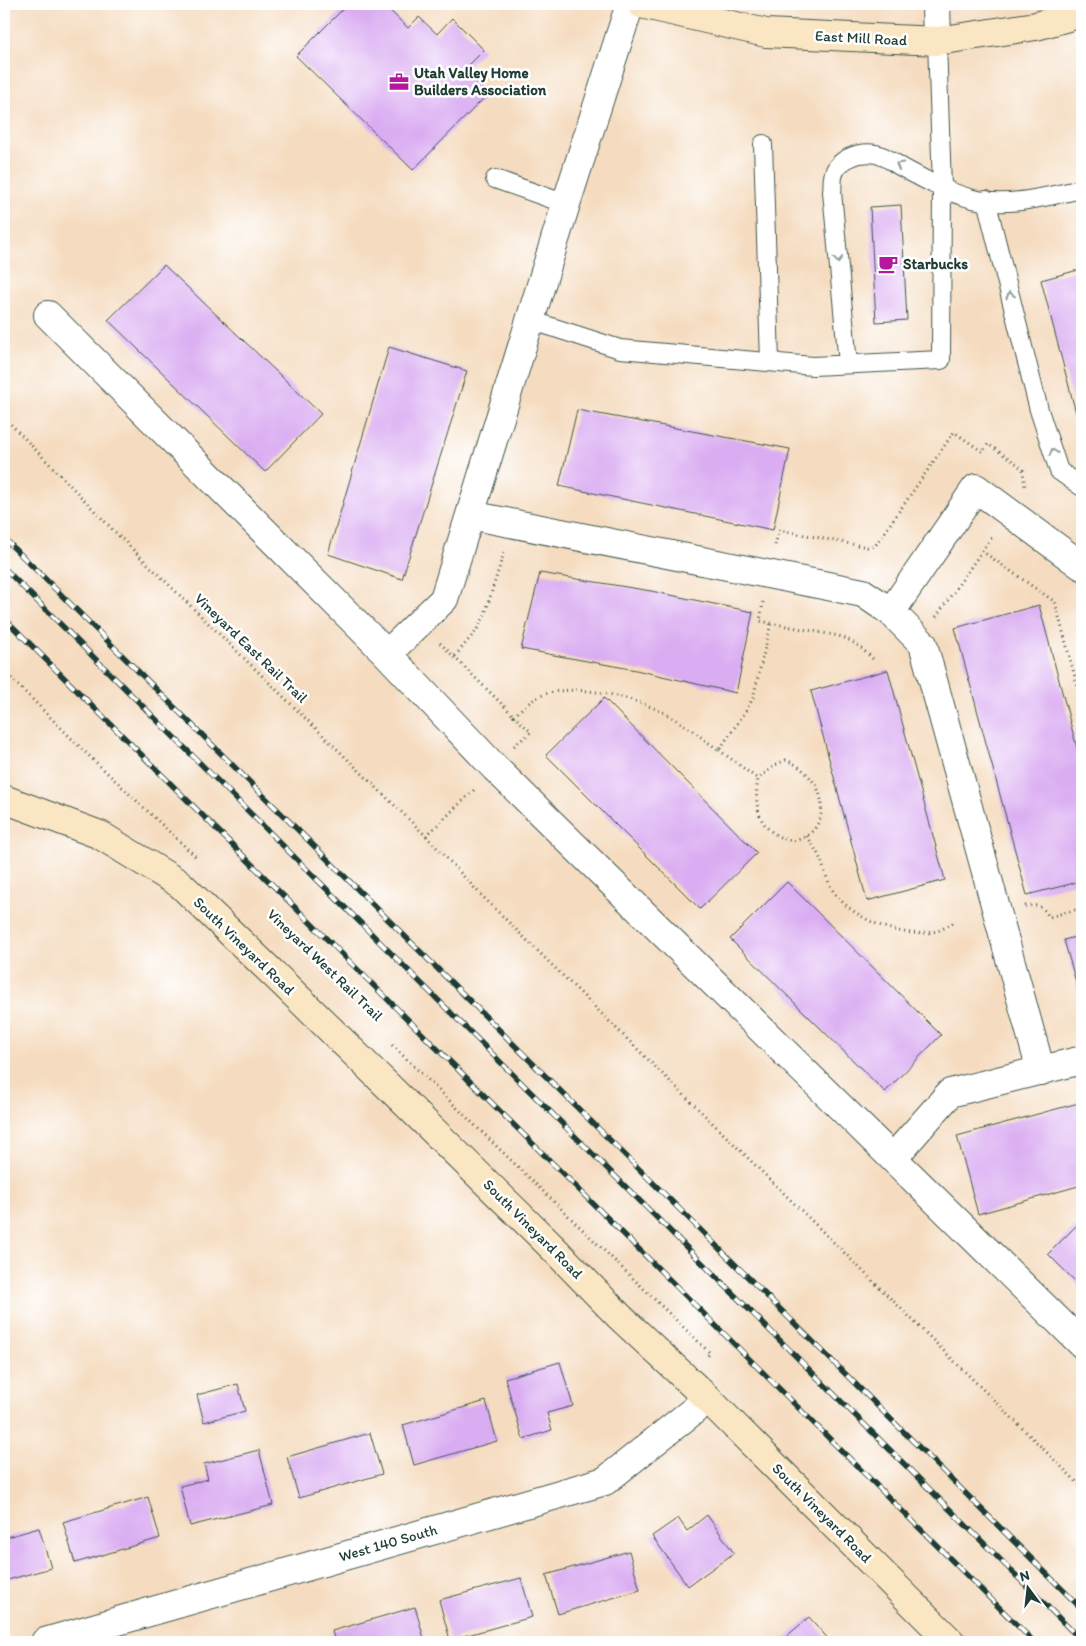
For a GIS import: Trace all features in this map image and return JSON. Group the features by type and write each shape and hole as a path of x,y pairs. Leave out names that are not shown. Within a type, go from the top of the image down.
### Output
{"street":[{"path":"387,654 444,599 630,4"},
{"name":"East Mill Road","path":"640,4 766,33 937,41 1036,26 1082,13"},
{"path":"936,4 937,41"},
{"path":"48,315 387,654 502,775 1082,1344"},
{"path":"891,612 976,488 1082,566"},
{"path":"470,515 863,593 891,612 920,640 923,644 1041,1070"},
{"name":"South Vineyard Road","path":"4,799 100,835 180,884 547,1242 619,1316 708,1400 949,1641"},
{"path":"893,1158 950,1093 1082,1060"},
{"name":"West 140 South","path":"45,1642 605,1481 708,1400"}],"lane":[{"path":"530,320 620,349 813,366 941,360 942,187 937,41"},
{"path":"763,144 770,362"},
{"path":"848,364 832,192 833,175 841,162 862,153 876,154 942,187 974,199 1014,203 1082,189"},
{"path":"495,179 566,204"},
{"path":"986,200 1039,410 1059,472 1082,488"}],"path":[{"name":"Vineyard East Rail Trail","path":"4,417 117,534 426,836 482,896 1082,1487"},
{"path":"775,546 779,530 867,547 875,546 954,432 983,452 988,444 1017,464 1023,470 1025,489"},
{"path":"920,640 993,535"},
{"path":"982,551 1055,602 1082,703"},
{"path":"455,656 476,631 484,617 504,552"},
{"path":"765,594 760,621 851,640 874,660"},
{"path":"719,750 753,698 771,623"},
{"path":"435,639 455,656 531,732 512,748"},
{"path":"4,671 83,750 202,863"},
{"path":"514,716 533,700 551,692 571,690 597,691 621,697 674,718 758,779"},
{"path":"786,760 796,764 809,776 818,789 822,808 817,826 807,836 798,840 788,840 773,834 758,812 756,799 758,779 786,760"},
{"path":"426,836 478,786"},
{"path":"807,836 819,856 836,895 854,911 874,923 896,932 921,933 938,931 954,922"},
{"path":"1020,907 1038,906 1044,909 1049,917 1082,908"},
{"name":"Vineyard West Rail Trail","path":"387,1040 710,1353 705,1358"}],"building":[{"name":"Utah Valley Home Builders Association","path":"348,4 383,4 408,28 419,17 437,34 452,18 484,50 464,70 488,94 413,170 296,56"},
{"name":"Starbucks","path":"901,205 907,320 876,322 870,207"},
{"path":"164,265 321,414 265,472 108,320"},
{"path":"1082,269 1082,416 1077,417 1041,280"},
{"path":"389,347 467,371 402,579 328,554"},
{"path":"577,410 790,449 773,530 559,486"},
{"path":"540,573 651,591 753,612 736,693 636,670 521,649"},
{"path":"1039,605 1082,767 1082,881 1027,895 955,628"},
{"path":"888,670 945,880 867,901 811,691"},
{"path":"604,698 757,853 700,909 546,755"},
{"path":"787,882 941,1035 885,1092 730,939"},
{"path":"1082,935 1082,1003 1064,940"},
{"path":"1082,1102 1082,1185 978,1214 957,1136"},
{"path":"1082,1220 1082,1288 1048,1254"},
{"path":"560,1362 573,1406 547,1413 552,1430 523,1439 505,1378"},
{"path":"238,1384 245,1411 204,1422 197,1395"},
{"path":"486,1401 497,1441 414,1465 403,1425"},
{"path":"370,1433 382,1474 299,1498 287,1457"},
{"path":"259,1450 273,1505 190,1526 180,1486 208,1479 204,1464"},
{"path":"148,1497 160,1538 75,1563 63,1522"},
{"path":"707,1515 734,1553 688,1586 652,1536 678,1518 687,1531"},
{"path":"39,1528 51,1568 4,1581 4,1538"},
{"path":"629,1551 640,1590 558,1614 546,1575"},
{"path":"521,1578 532,1617 450,1640 439,1600"},
{"path":"415,1607 425,1642 335,1642 332,1631"},
{"path":"809,1617 831,1642 780,1642"}],"railway":[{"path":"4,538 1082,1609"},
{"path":"4,568 1082,1641"},
{"path":"4,618 1034,1642"}],"place":[{"name":"Utah Valley Home Builders Association","path":"399,82"},
{"name":"Starbucks","path":"888,264"}]}
